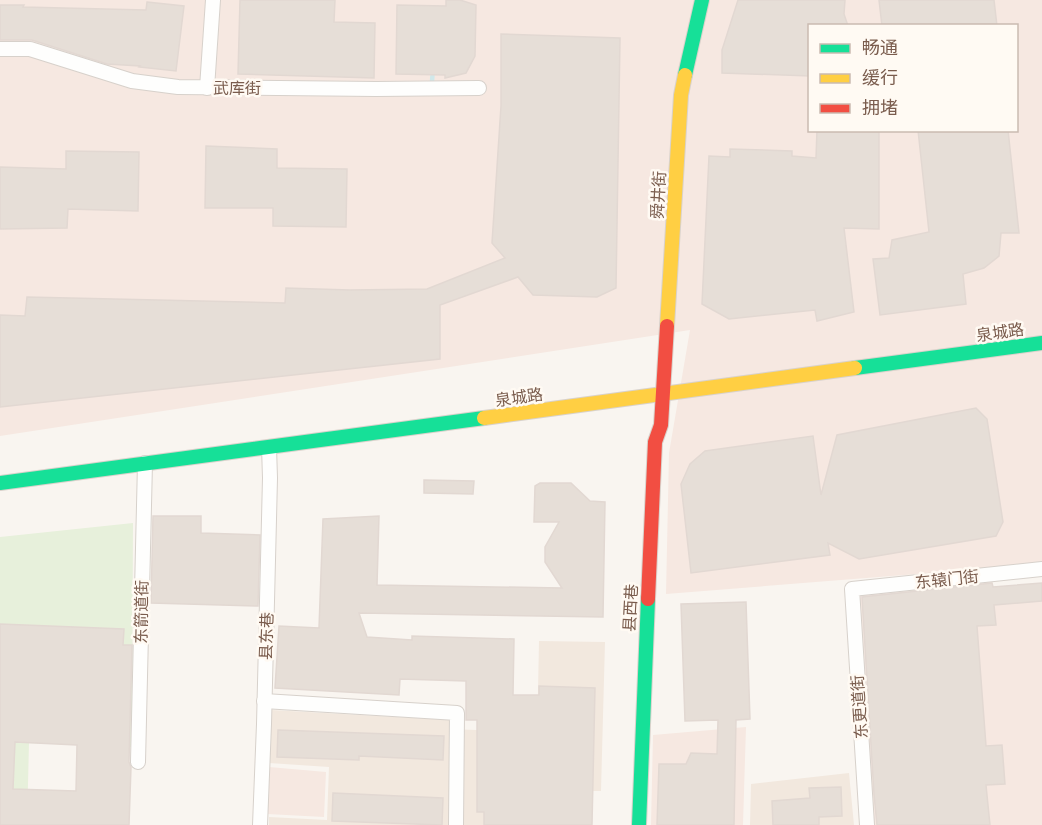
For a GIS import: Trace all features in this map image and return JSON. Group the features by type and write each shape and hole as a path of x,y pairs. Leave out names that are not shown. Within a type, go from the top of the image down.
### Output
{"main road":[{"name":"舜井街","path":"662,394 681,95 702,0"},
{"name":"泉城路","path":"0,483 1042,343"},
{"name":"县西巷","path":"639,825 655,442 661,425 662,394"}],"street":[{"path":"207,88 213,0"},
{"name":"武库街","path":"0,49 30,49 132,81 178,87 479,88"},
{"name":"县东巷","path":"260,825 269,447"},
{"name":"东箭道街","path":"138,762 145,463"},
{"name":"东辕门街","path":"852,589 1042,569"},
{"name":"东更道街","path":"852,589 867,825"},
{"path":"264,701 457,713 456,825"}],"shaded area":[{"path":"0,0 1042,0 1042,564 666,594 669,453 690,330 0,436"},
{"path":"992,581 993,587 1042,583 1042,825 870,825 858,591"},
{"path":"539,641 605,642 601,791 536,791"},
{"path":"271,710 450,720 449,729 534,732 525,825 269,825 269,817 327,820 329,767 269,763"},
{"path":"746,727 743,825 651,825 653,735"},
{"path":"269,767 326,772 324,817 267,814"},
{"path":"849,773 854,825 750,825 751,784"}],"green space":[{"path":"133,523 132,747 29,743 27,825 0,825 0,537"}],"building":[{"path":"240,0 335,0 334,22 375,23 374,78 238,74"},
{"path":"446,0 460,0 476,5 475,56 466,73 445,78 445,75 396,74 397,5 446,6"},
{"path":"738,0 845,0 844,14 847,24 808,24 808,76 722,73 722,50"},
{"path":"879,0 994,0 997,24 882,24"},
{"path":"147,2 184,6 176,71 107,64 32,40 0,40 0,5 146,10"},
{"path":"501,34 620,38 616,288 597,297 533,295 518,277 440,305 440,359 0,407 0,315 25,316 27,297 285,303 286,288 427,289 505,258 492,243 501,106"},
{"path":"817,132 879,132 879,229 844,228 854,312 817,321 815,310 729,319 702,304 709,156 730,157 730,149 792,151 792,156 816,158"},
{"path":"918,132 1008,132 1019,233 1001,233 999,256 984,268 963,274 966,304 880,315 873,259 889,258 892,240 929,232"},
{"path":"206,146 277,149 277,168 347,169 346,227 273,226 273,208 205,208"},
{"path":"66,151 139,152 138,211 68,209 67,228 0,229 0,167 66,169"},
{"path":"976,408 987,419 1003,522 996,536 859,559 828,543 830,555 691,573 681,484 690,464 705,451 813,436 821,495 837,435"},
{"path":"424,480 474,481 473,494 424,493"},
{"path":"540,483 571,483 590,501 605,502 603,617 359,613 367,637 412,640 412,636 514,639 513,695 539,695 539,686 595,688 592,825 484,825 484,812 477,812 477,720 466,720 466,681 400,679 399,695 275,688 279,626 319,628 323,519 379,516 377,585 562,588 545,562 545,547 559,522 534,522 535,486"},
{"path":"153,516 201,516 201,533 260,535 258,606 151,603"},
{"path":"992,583 993,587 1042,583 1042,601 994,605 996,625 977,626 986,746 1002,745 1005,784 986,785 990,825 877,825 862,597"},
{"path":"746,602 750,719 736,720 734,825 657,825 659,764 686,764 691,753 717,754 718,720 685,721 681,604"},
{"path":"0,624 124,629 123,645 132,645 129,825 0,825","holes":["15,742 77,745 76,791 13,789"]},
{"path":"278,730 444,736 443,760 359,756 359,760 277,757"},
{"path":"841,787 842,816 819,817 819,825 773,825 772,801 810,798 809,788"},
{"path":"333,793 443,798 442,825 332,821"}],"waterway":[{"path":"432,81 433,69"}],"traffic: fast":[{"path":"685,75 702,0"},
{"path":"855,368 1042,343"},
{"path":"0,483 484,418"},
{"path":"639,825 648,599"}],"traffic: slow":[{"path":"667,326 681,95 685,75"},
{"path":"484,418 855,368"}],"traffic: jam":[{"path":"648,599 655,442 661,425 667,326"}]}
